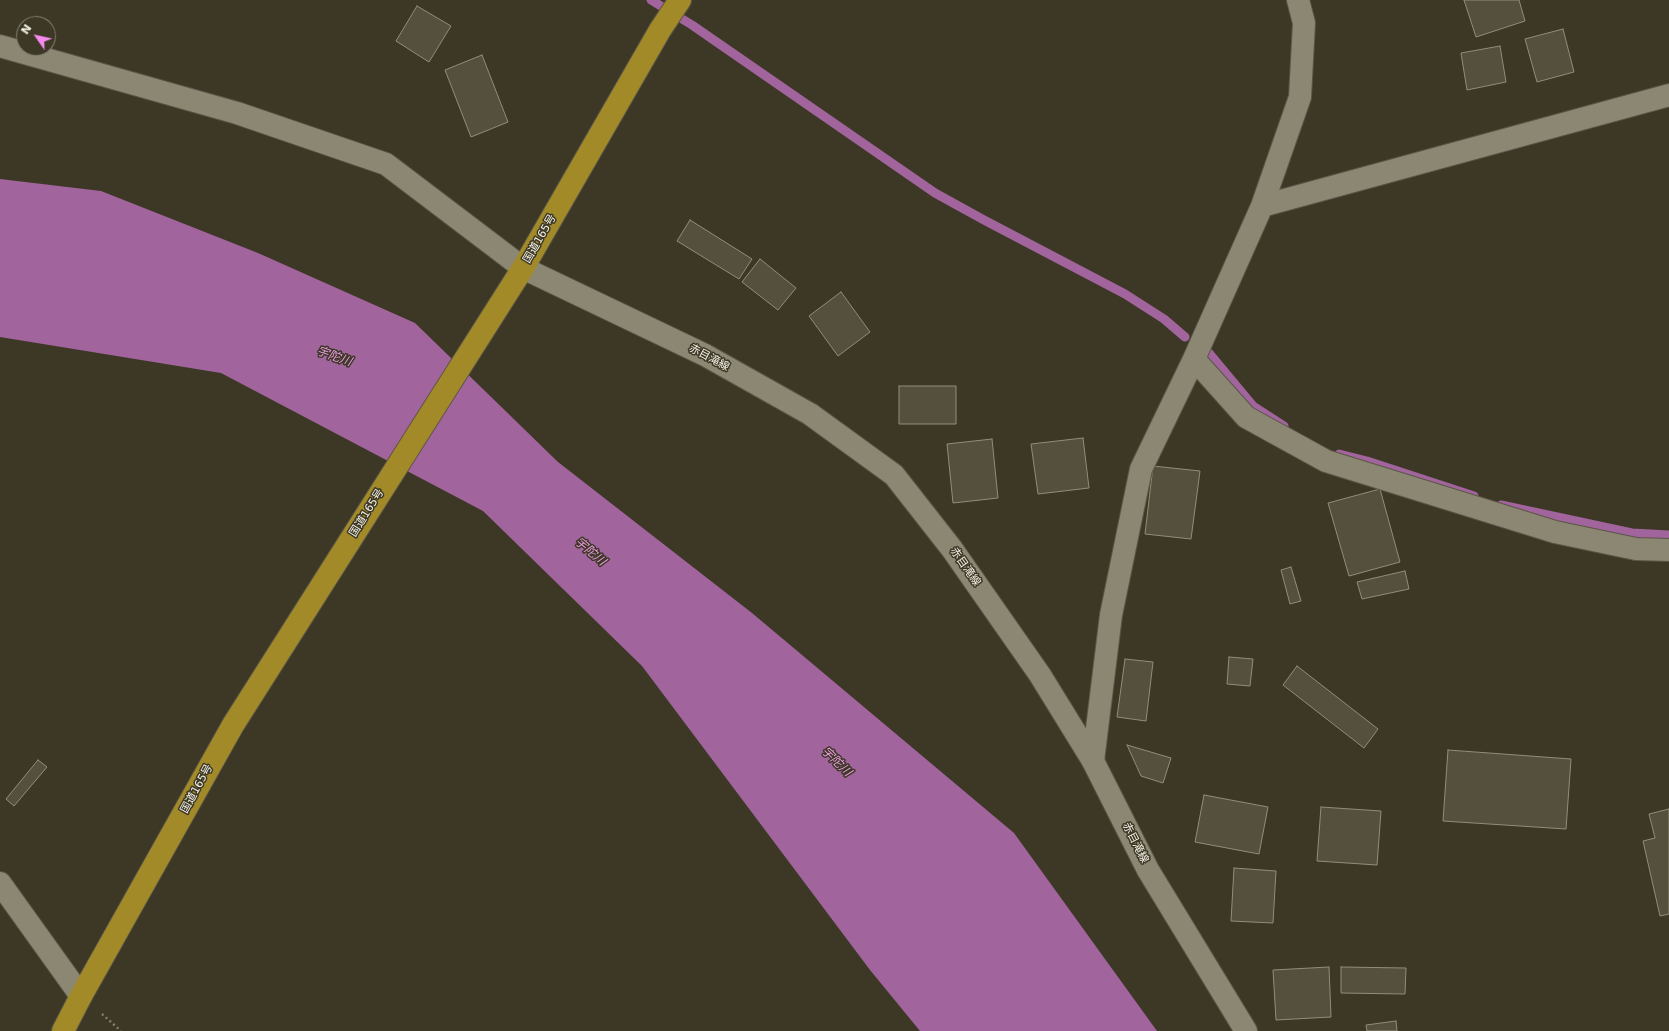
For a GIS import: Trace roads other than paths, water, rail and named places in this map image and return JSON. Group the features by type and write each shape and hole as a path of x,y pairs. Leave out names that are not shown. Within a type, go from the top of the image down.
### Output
{"highway":[{"name":"国道165号","path":"63,1031 81,996 233,724 523,268 660,30 680,0"}],"street":[{"path":"1093,761 1111,615 1141,469 1194,359 1262,206 1300,97 1304,23 1298,0"},
{"name":"赤目滝線","path":"0,46 237,113 386,164 523,268 705,355 810,414 894,475 956,555 1040,675 1093,761 1148,870 1246,1031"},
{"path":"1262,206 1669,95"},
{"path":"1194,359 1246,417 1326,461 1555,532 1636,549 1669,550"},
{"path":"0,882 81,996"}],"water":[{"name":"宇陀川","path":"0,179 101,191 258,253 415,323 558,462 752,613 1014,833 1157,1031 920,1031 870,970 642,666 483,511 221,373 0,337"}],"waterway":[{"path":"651,0 692,25 935,193 1125,294 1164,319 1185,337"},
{"path":"1208,352 1253,406 1284,426"},
{"path":"1339,454 1367,461 1474,496"},
{"path":"1501,505 1632,533 1669,535"}]}
